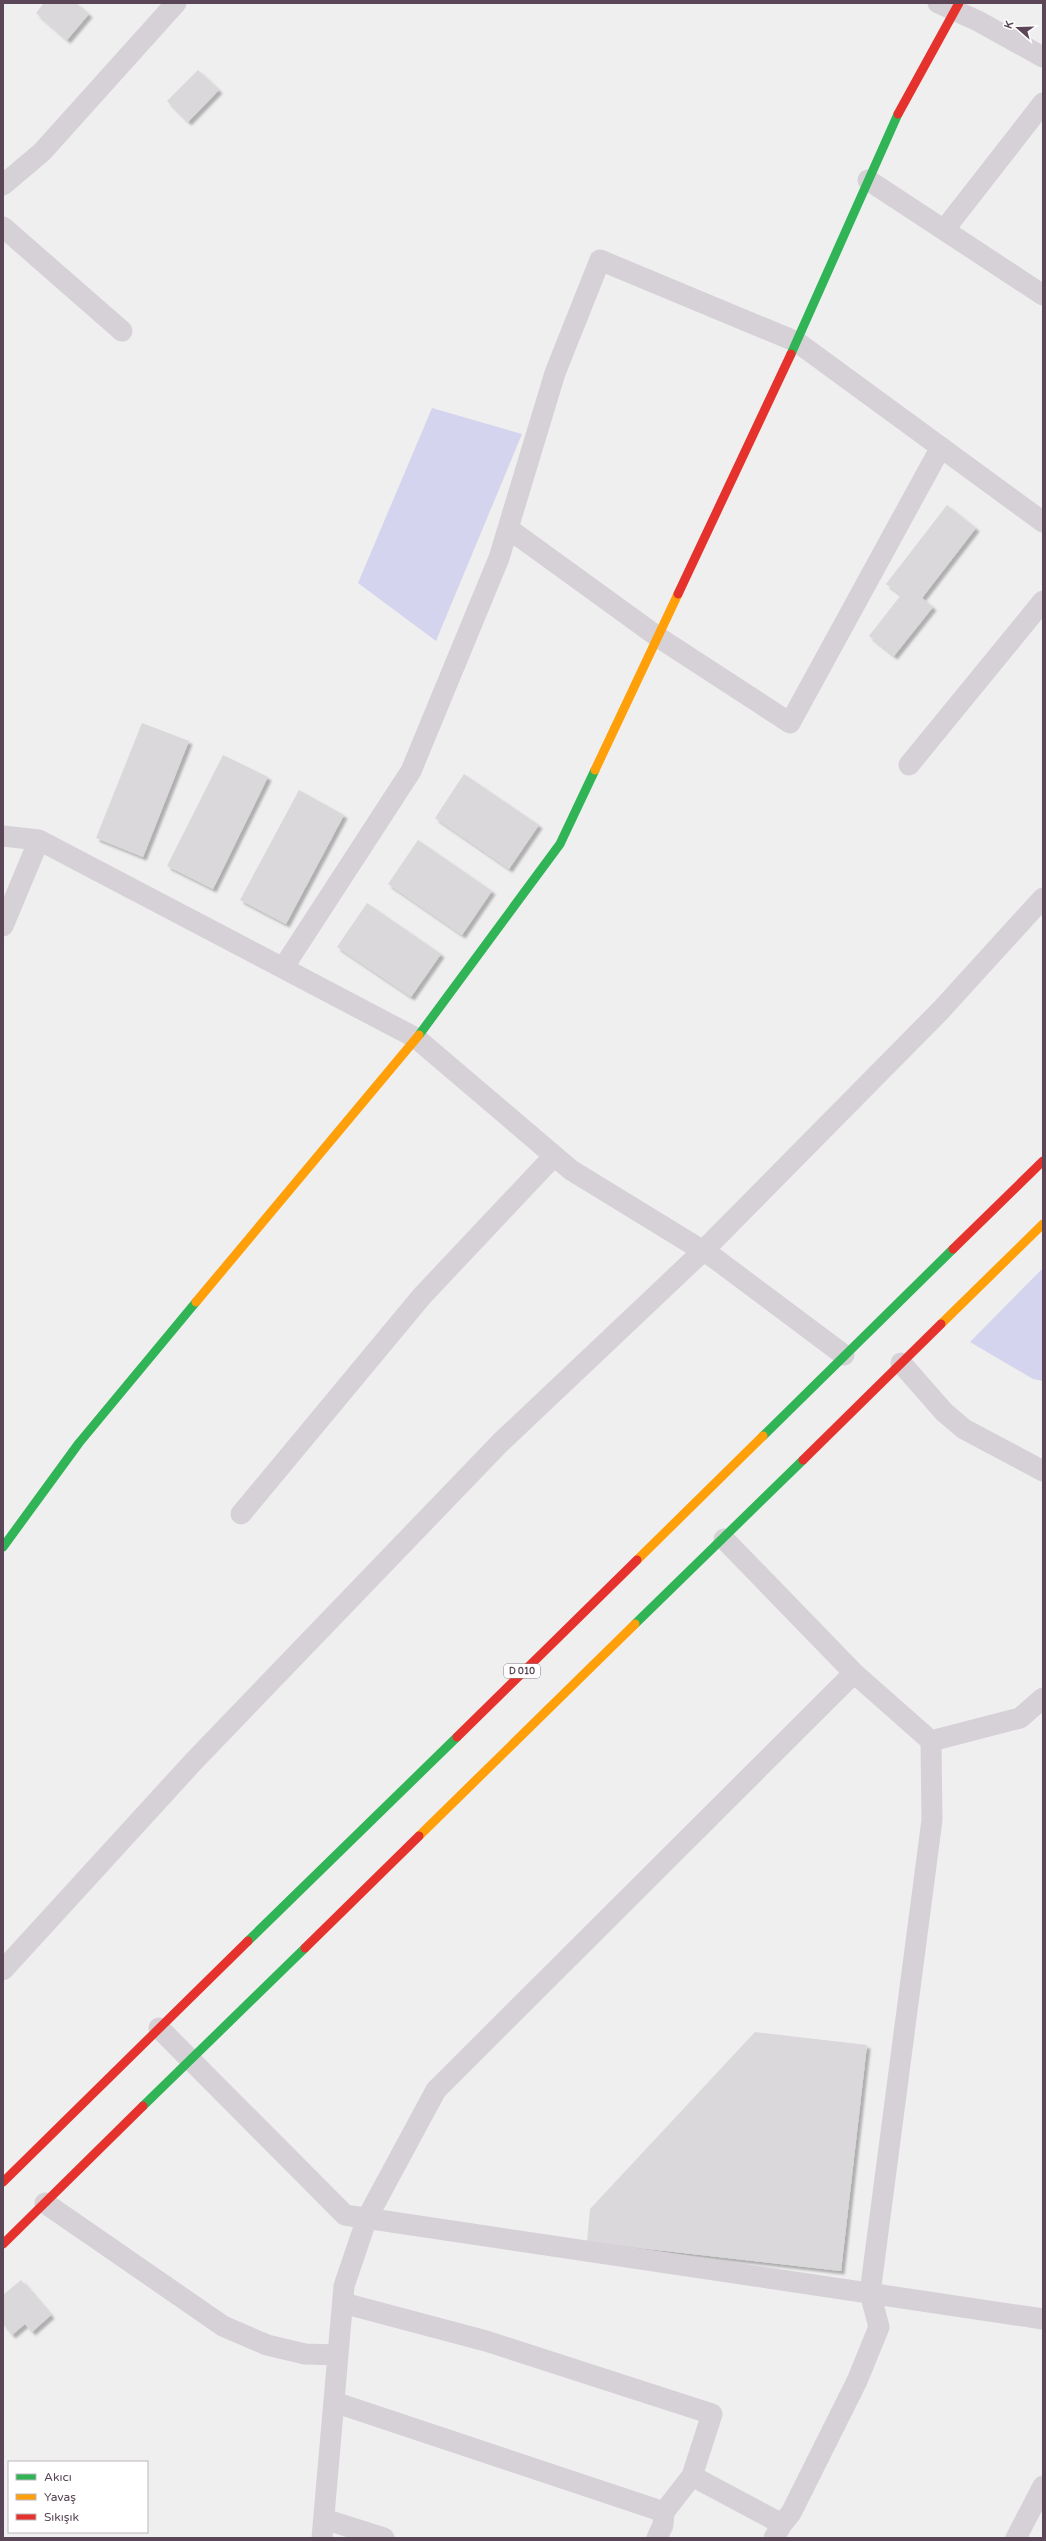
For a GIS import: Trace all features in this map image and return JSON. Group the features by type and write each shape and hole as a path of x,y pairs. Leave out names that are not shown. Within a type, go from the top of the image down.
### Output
{"main road":[{"path":"3,1547 79,1443 416,1038 560,844 797,342 897,115 950,6"},
{"name":"D 010","path":"3,2182 1043,1161"},
{"path":"3,2244 724,1539 1043,1224"}],"street":[{"path":"3,185 42,152 176,3"},
{"path":"950,6 1043,57"},
{"path":"944,230 1043,103"},
{"path":"868,180 1043,295"},
{"path":"3,227 122,331"},
{"path":"284,968 411,771 499,558 555,373 600,260 797,342 1043,522"},
{"path":"509,529 658,637 790,723 941,447"},
{"path":"909,765 1043,601"},
{"path":"3,836 39,840 416,1038 571,1170 703,1251 844,1355"},
{"path":"3,926 39,840"},
{"path":"3,1970 194,1761 500,1443 703,1251 941,1010 1043,898"},
{"path":"241,1514 422,1296 554,1156"},
{"path":"901,1364 944,1412 964,1429 1043,1471"},
{"path":"692,2476 778,2531 791,2513 850,2394 879,2327 870,2293 932,1820 931,1741 854,1673 724,1539"},
{"path":"384,2538 323,2528 344,2286 367,2218 436,2090 854,1673"},
{"path":"931,1741 1020,1718 1043,1698"},
{"path":"159,2028 345,2214 1043,2319"},
{"path":"44,2204 223,2326 267,2344 297,2352 338,2355"},
{"path":"343,2303 486,2341 712,2414 692,2476 664,2512 663,2526 657,2538"},
{"path":"334,2402 664,2512"},
{"path":"1016,2538 1043,2486"}],"shaded area":[{"path":"432,408 522,434 436,641 358,583"},
{"path":"1043,1268 1043,1381 1033,1379 970,1342"}],"building":[{"path":"44,3 76,3 89,14 67,40 36,13"},
{"path":"198,70 219,90 188,122 167,101"},
{"path":"947,505 976,528 922,598 933,607 894,656 869,636 901,595 886,584"},
{"path":"142,723 189,741 143,857 96,838"},
{"path":"223,755 268,777 213,889 167,866"},
{"path":"464,774 539,825 509,869 435,818"},
{"path":"299,790 344,815 286,924 240,900"},
{"path":"418,840 492,891 462,935 388,884"},
{"path":"367,903 441,954 411,997 337,947"},
{"path":"755,2032 867,2045 841,2271 587,2242 590,2209"},
{"path":"21,2280 51,2315 32,2332 25,2324 12,2335 3,2324 3,2295"}],"traffic: fast":[{"path":"791,354 898,114"},
{"path":"419,1035 560,844 595,770"},
{"path":"763,1436 953,1249"},
{"path":"3,1547 79,1443 196,1302"},
{"path":"635,1624 803,1460"},
{"path":"248,1941 457,1737"},
{"path":"143,2106 305,1948"}],"traffic: slow":[{"path":"595,770 678,594"},
{"path":"196,1302 419,1035"},
{"path":"941,1324 1043,1224"},
{"path":"637,1560 763,1436"},
{"path":"419,1836 635,1624"}],"traffic: jam":[{"path":"898,114 959,3"},
{"path":"678,594 791,354"},
{"path":"953,1249 1043,1161"},
{"path":"803,1460 941,1324"},
{"path":"457,1737 637,1560"},
{"path":"305,1948 419,1836"},
{"path":"3,2182 248,1941"},
{"path":"3,2244 143,2106"}]}
